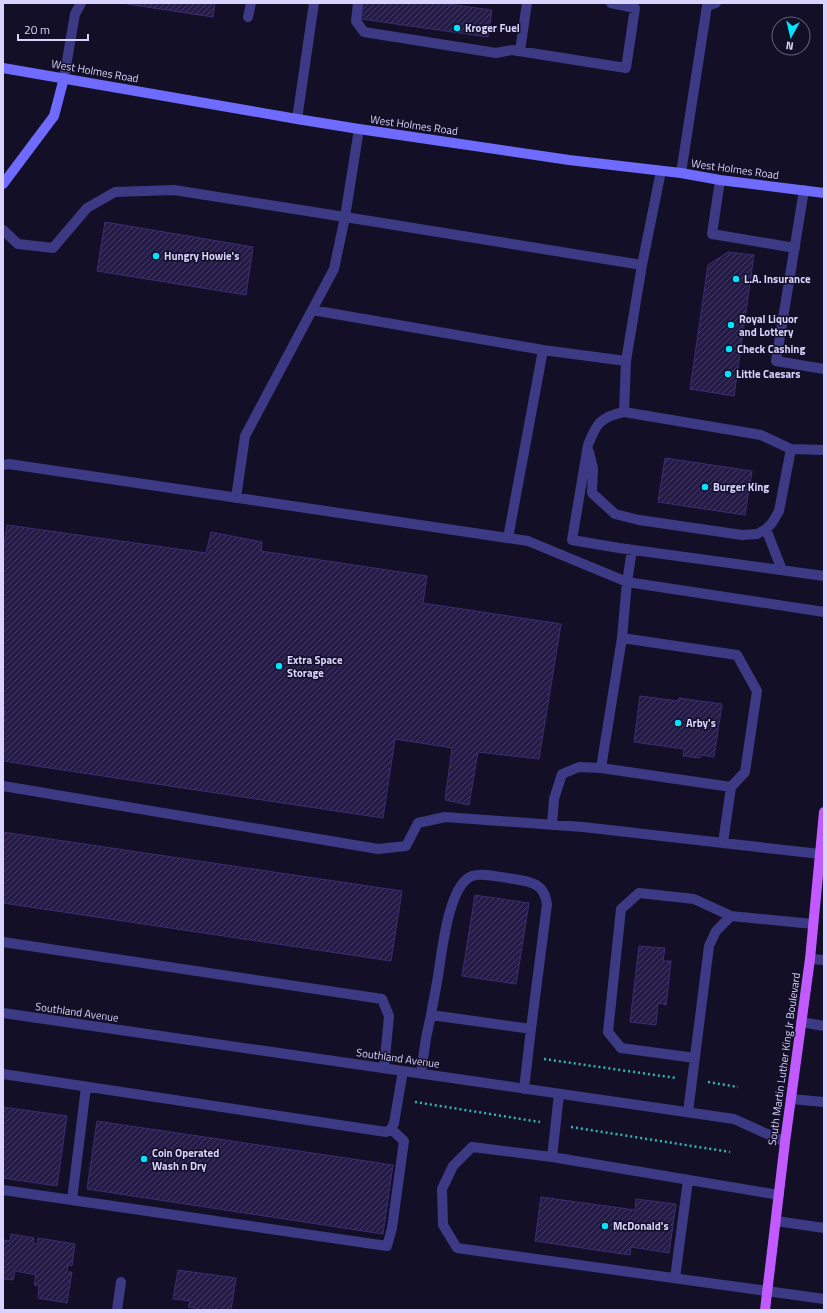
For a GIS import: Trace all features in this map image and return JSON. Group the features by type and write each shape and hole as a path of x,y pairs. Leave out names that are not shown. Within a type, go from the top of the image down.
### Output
{"main road":[{"name":"South Martin Luther King Jr Boulevard","path":"765,1310 785,1142 810,959 824,812"}],"street":[{"path":"4,178 54,116 64,78 75,14 81,3"},
{"path":"248,17 251,3"},
{"path":"297,119 314,3"},
{"path":"358,3 356,21 364,32 496,53 512,50 626,68 635,8 611,3"},
{"path":"520,51 527,3"},
{"path":"681,173 707,6 716,3"},
{"name":"West Holmes Road","path":"3,68 359,129 569,160 681,173 720,180 824,193"},
{"path":"236,498 245,436 334,269 345,216 359,129"},
{"path":"624,412 626,361 642,265 662,171"},
{"path":"720,180 712,234 794,248"},
{"path":"3,230 18,244 53,248 87,208 115,192 174,190 345,216 642,265"},
{"path":"804,190 776,361 824,369"},
{"path":"312,310 543,350 626,361"},
{"path":"508,538 543,350"},
{"path":"824,450 791,449 761,435 624,412 612,414 602,419 593,432 588,446 572,540 632,550 824,576"},
{"path":"588,446 592,468 592,493 615,514 639,520 742,535 757,534 766,529 772,523 779,511 791,449"},
{"path":"3,465 9,464 508,538 528,542 627,582 824,612"},
{"path":"766,529 782,570"},
{"path":"601,768 622,638 627,582 632,550"},
{"path":"622,638 737,655 757,691 745,772 731,787 723,843"},
{"path":"552,825 554,799 562,774 579,767 601,768 731,787"},
{"path":"3,786 378,849 406,846 418,823 445,816 552,825 820,854"},
{"path":"421,1073 445,934 453,901 464,881 473,875 485,875 528,882 539,886 545,894 547,904 524,1089"},
{"path":"695,1058 621,1048 608,1032 621,909 639,893 694,899 731,916 813,924"},
{"path":"688,1112 709,946 716,931 731,916"},
{"path":"3,942 382,999 389,1016 384,1068"},
{"path":"810,959 824,960"},
{"name":"Southland Avenue","path":"3,1013 734,1119 785,1142"},
{"path":"431,1015 531,1028"},
{"path":"801,1022 824,1026"},
{"path":"3,1074 386,1132 391,1129 394,1123 403,1071"},
{"path":"72,1200 86,1086"},
{"path":"552,1158 560,1094"},
{"path":"791,1099 824,1102"},
{"path":"3,1190 387,1246 392,1228 404,1141 391,1129"},
{"path":"779,1195 552,1158 472,1147 453,1166 442,1188 443,1225 457,1248 824,1299"},
{"path":"675,1278 688,1180"},
{"path":"776,1221 824,1228"},
{"path":"117,1310 121,1282"}],"path":[{"path":"527,1057 738,1087"}],"building":[{"path":"127,3 215,3 213,17"},
{"name":"Kroger Fuel","path":"363,3 440,3 492,10 488,37 361,19"},
{"path":"105,222 253,247 246,295 97,271"},
{"path":"728,252 754,255 734,396 690,389 708,265"},
{"name":"Burger King","path":"665,458 752,471 745,515 658,502"},
{"name":"Extra Space Storage","path":"7,525 206,553 211,532 262,542 261,551 427,576 423,603 561,624 539,759 478,752 469,805 445,800 452,748 395,739 383,818 3,761 3,728 5,707 3,707 3,551"},
{"name":"Arby's","path":"640,696 678,701 679,698 722,704 714,757 701,755 700,758 683,756 684,749 634,742"},
{"path":"3,832 402,891 391,961 3,903"},
{"path":"475,895 529,903 516,984 462,976"},
{"path":"639,946 665,948 663,961 671,961 666,1005 658,1003 656,1025 630,1022"},
{"path":"3,1107 67,1116 57,1186 3,1178"},
{"path":"97,1121 393,1165 383,1234 87,1189"},
{"name":"McDonald's","path":"541,1197 635,1210 636,1199 676,1204 669,1253 631,1247 630,1255 535,1241"},
{"path":"11,1234 34,1238 33,1243 37,1244 38,1238 75,1244 72,1266 68,1265 67,1272 72,1272 67,1303 38,1298 39,1285 34,1285 36,1275 15,1271 13,1280 3,1279 3,1240 10,1241"},
{"path":"178,1270 236,1278 231,1310 194,1310 195,1308 188,1307 190,1301 173,1299"}],"place":[{"name":"Kroger Fuel","path":"457,28"},
{"name":"Hungry Howie's","path":"156,256"},
{"name":"L.A. Insurance","path":"736,279"},
{"name":"Royal Liquor and Lottery","path":"731,325"},
{"name":"Check Cashing","path":"729,349"},
{"name":"Little Caesars","path":"728,374"},
{"name":"Burger King","path":"705,487"},
{"name":"Extra Space Storage","path":"279,666"},
{"name":"Arby's","path":"678,723"},
{"name":"Coin Operated Wash n Dry","path":"144,1159"},
{"name":"McDonald's","path":"605,1226"}]}
